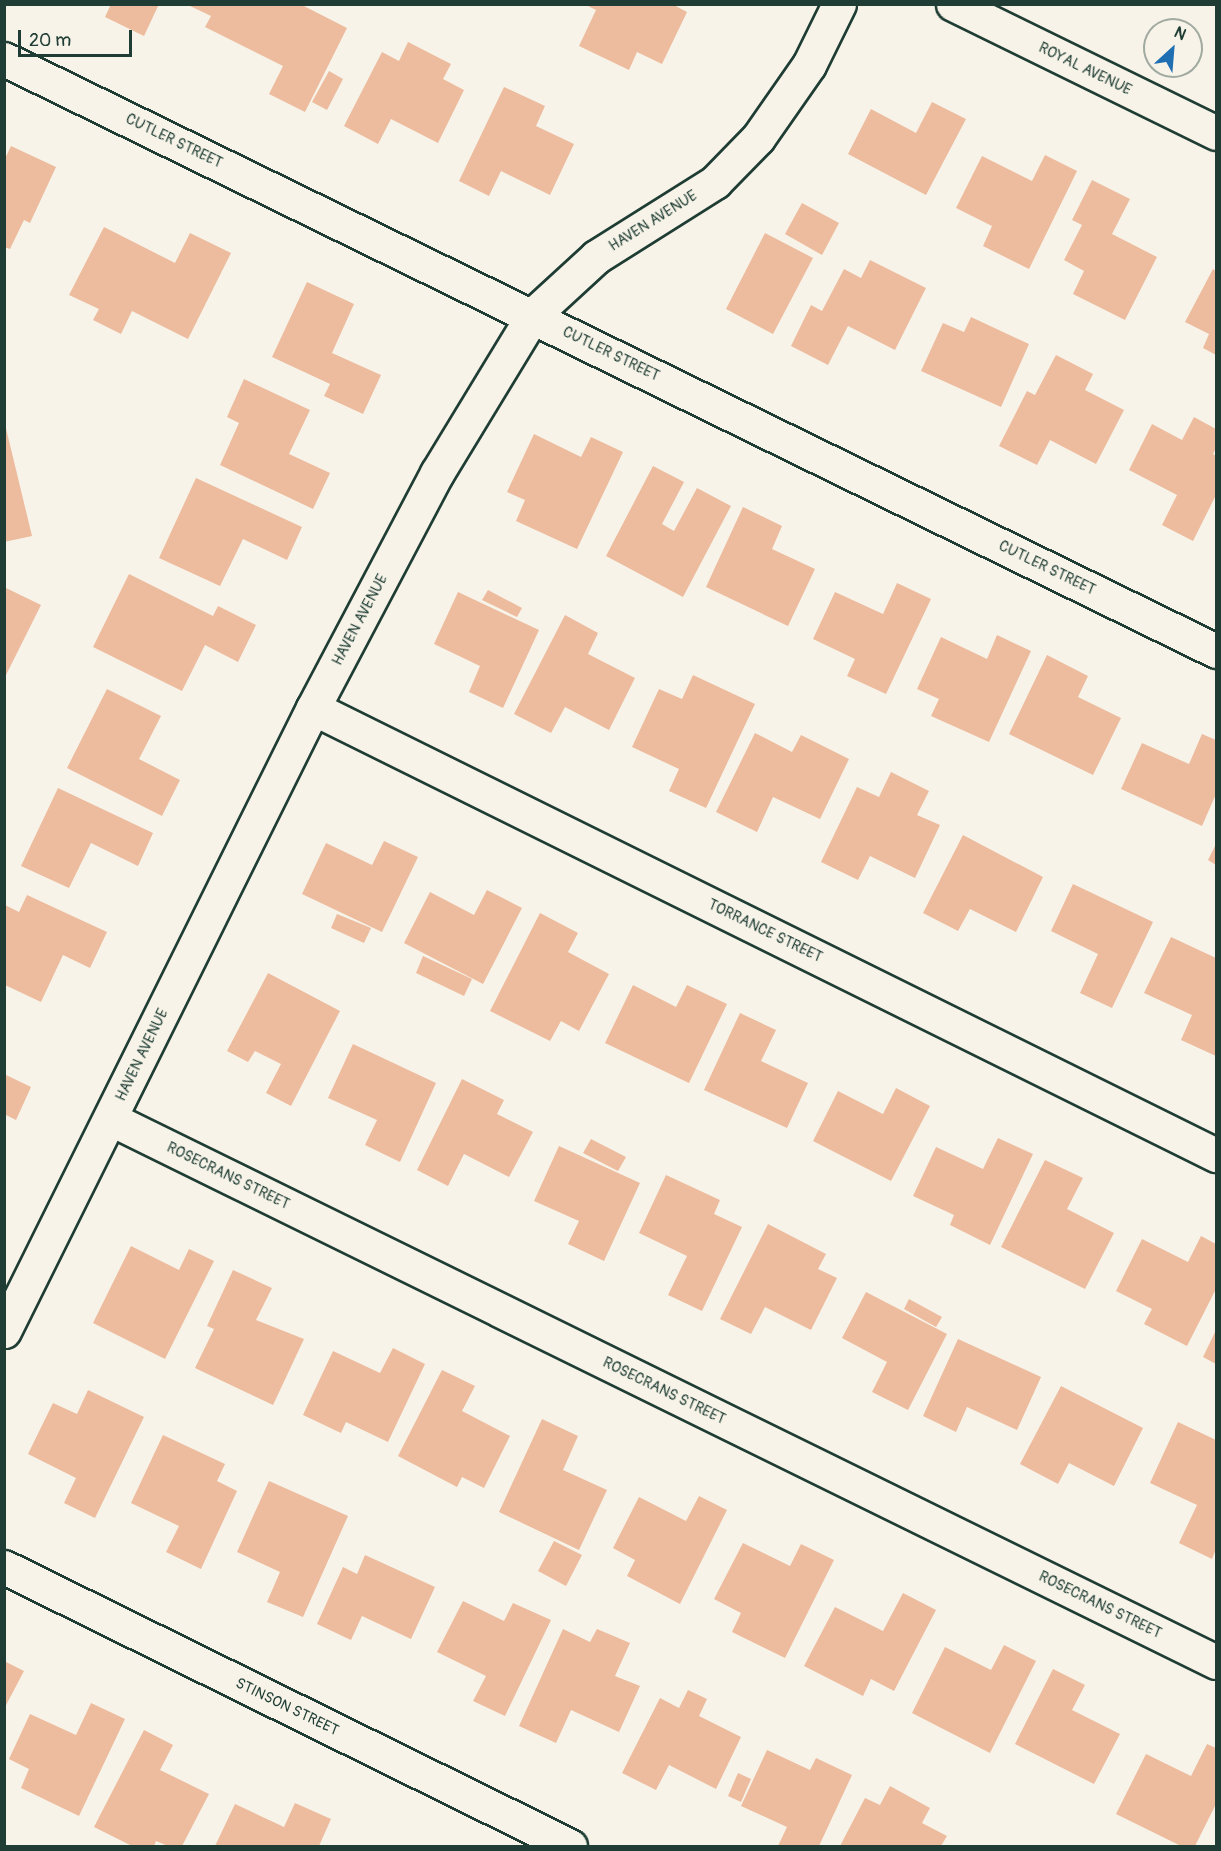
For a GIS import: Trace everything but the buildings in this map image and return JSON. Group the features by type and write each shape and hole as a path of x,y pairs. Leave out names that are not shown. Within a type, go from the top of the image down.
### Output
{"street":[{"name":"HAVEN AVENUE","path":"4,1331 313,708 437,473 533,315 596,257 715,183 758,138 809,65 838,4"},
{"name":"ROYAL AVENUE","path":"953,4 1216,133"},
{"name":"CUTLER STREET","path":"4,59 533,315 1216,651"},
{"name":"TORRANCE STREET","path":"313,708 1216,1155"},
{"name":"ROSECRANS STREET","path":"111,1119 1216,1662"},
{"name":"STINSON STREET","path":"4,1567 570,1846"}]}
